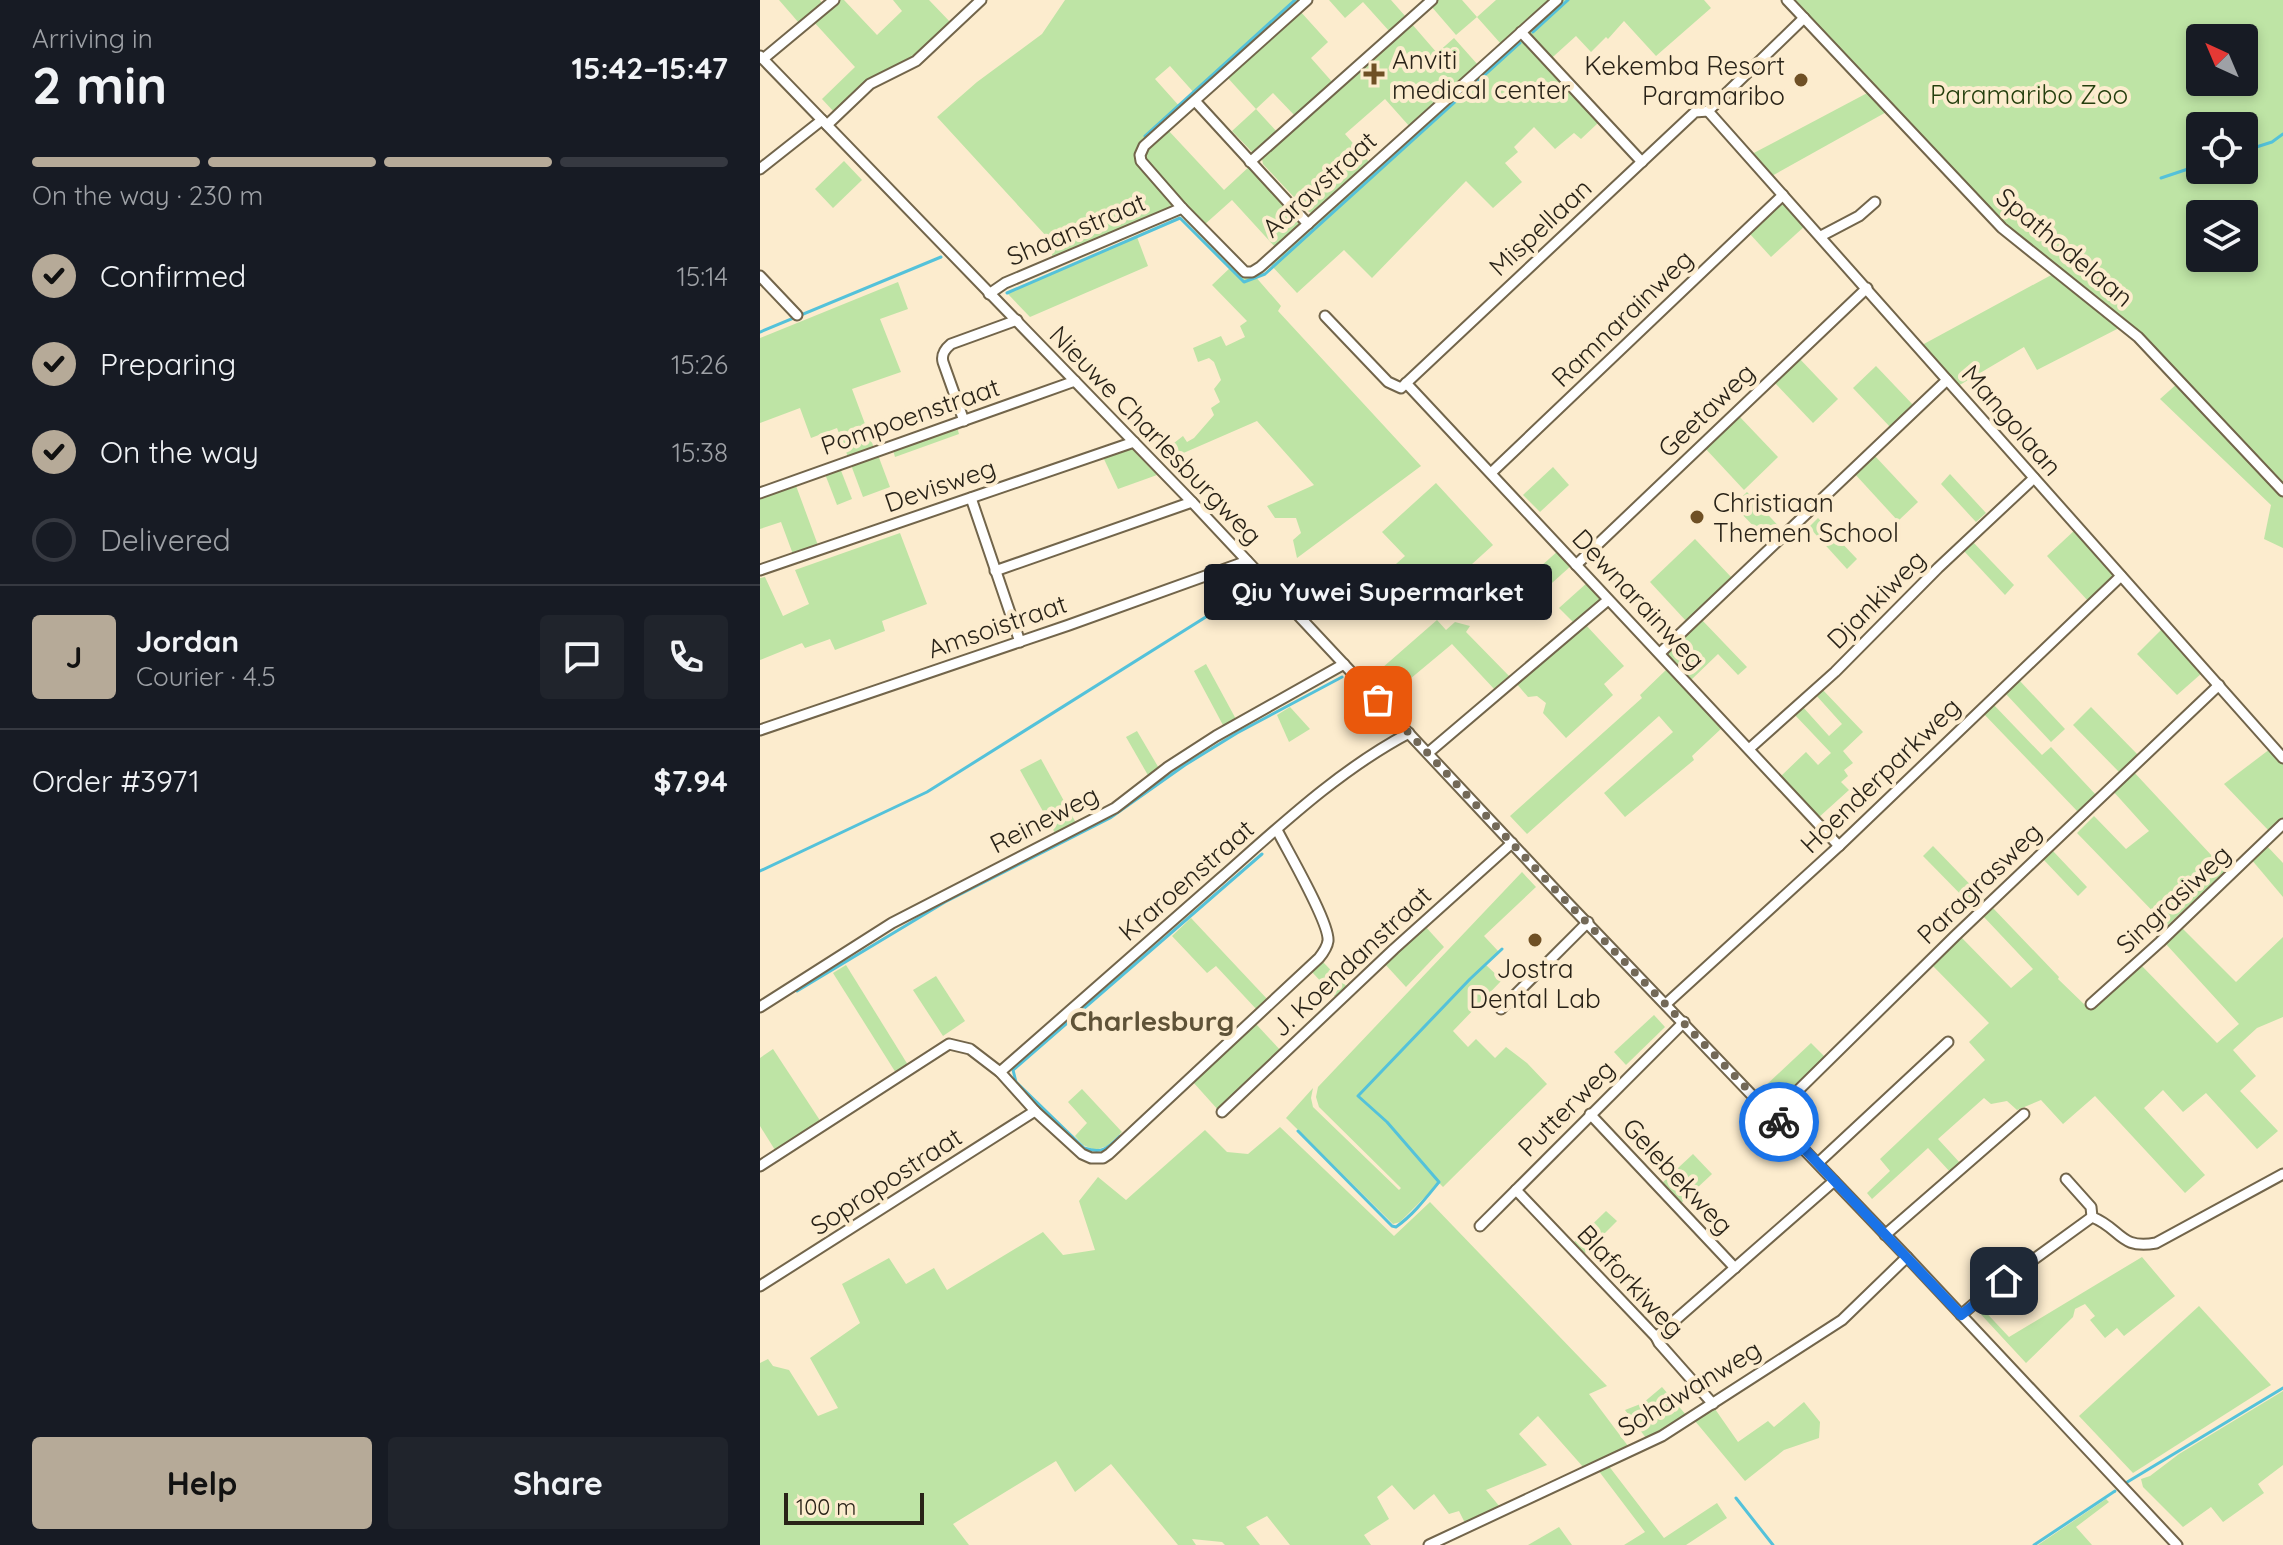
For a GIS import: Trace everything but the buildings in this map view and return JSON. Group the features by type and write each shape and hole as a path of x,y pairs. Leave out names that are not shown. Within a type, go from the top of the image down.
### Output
{"street":[{"path":"762,57 834,0"},
{"path":"760,169 870,84 916,61 981,0"},
{"name":"Shaanstraat","path":"1252,272 1245,272 1182,208 1141,161 1140,155 1144,146 1307,0"},
{"path":"1250,162 1432,0"},
{"name":"Aaravstraat","path":"1252,272 1557,0"},
{"name":"Spathodelaan","path":"1787,0 2002,228 2138,337 2283,491"},
{"name":"Mispellaan","path":"1406,383 1695,112 1708,111 1804,18"},
{"path":"1521,32 1642,162"},
{"name":"Nieuwe Charlesburgweg","path":"762,57 1192,502 2177,1545"},
{"path":"1196,102 1308,224"},
{"name":"Mangolaan","path":"1708,111 2283,758"},
{"name":"Ramnarainweg","path":"1491,473 1783,195"},
{"path":"1821,236 1859,216 1875,202"},
{"name":"Shaanstraat","path":"989,294 1005,283 1182,208"},
{"path":"760,276 797,315"},
{"name":"Geetaweg","path":"1576,565 1867,288"},
{"path":"1325,316 1388,382 1401,388 1406,383"},
{"path":"964,421 943,362 945,349 1017,320"},
{"path":"1660,653 1947,380"},
{"name":"Pompoenstraat","path":"760,493 1075,381"},
{"name":"Dewnarainweg","path":"1406,383 1839,846"},
{"name":"Devisweg","path":"760,570 1134,442"},
{"name":"Djankiweg","path":"1749,749 1835,672 1938,568 2034,478"},
{"path":"971,498 1020,642"},
{"path":"995,571 1192,502"},
{"name":"Amsoistraat","path":"760,730 1247,561"},
{"name":"Hoenderparkweg","path":"1666,1004 1839,846 2121,576"},
{"path":"1428,753 1608,600"},
{"name":"Reineweg","path":"760,1007 892,923 1115,808 1168,767 1216,736 1344,664"},
{"name":"Paragrasweg","path":"1773,1115 1955,936 2219,685"},
{"name":"Kraroenstraat","path":"1000,1072 1277,830 1343,776 1380,749 1409,733"},
{"name":"Singrasiweg","path":"2091,1004 2283,824"},
{"path":"760,1166 949,1044 970,1049 1000,1072 1035,1111 1082,1154 1103,1158 1119,1147 1324,952 1327,931 1277,830"},
{"name":"J. Koendanstraat","path":"1222,1112 1394,949 1512,843"},
{"path":"1501,1009 1588,922"},
{"name":"Putterweg","path":"1480,1226 1684,1022"},
{"path":"1818,1163 1948,1042"},
{"name":"Sopropostraat","path":"760,1286 1035,1111"},
{"name":"Gelebekweg","path":"1590,1114 1735,1268"},
{"path":"1885,1235 2024,1114"},
{"path":"2092,1217 2102,1221 2121,1238 2139,1246 2156,1243 2283,1174"},
{"path":"2066,1179 2091,1207 2092,1217"},
{"path":"1656,1337 1834,1181"},
{"name":"Blaforkiweg","path":"1516,1190 1656,1337 1713,1404"},
{"path":"1961,1315 2092,1217"},
{"name":"Sohawanweg","path":"1429,1545 1662,1436 1842,1320 1907,1257"}],"green space":[{"path":"779,0 820,0 823,5 799,23"},
{"path":"839,0 844,0 877,35 902,11 893,0 929,0 952,24 912,61 835,113 822,99 855,67 813,21"},
{"path":"1065,0 1301,0 1196,95 1170,66 1155,79 1181,108 1134,153 1138,165 1171,200 1171,207 1053,258 1047,237 937,117 977,82 1042,34"},
{"path":"1329,0 1391,0 1406,17 1390,32 1363,2 1345,18"},
{"path":"1438,0 1462,0 1477,17 1456,35 1431,6"},
{"path":"1496,0 1550,0 1501,44 1477,17"},
{"path":"1563,0 1704,0 1711,8 1656,56 1624,21 1591,52 1576,36 1544,65 1598,123 1581,139 1574,133 1555,149 1534,127 1514,147 1518,152 1505,163 1522,182 1493,208 1466,181 1372,278 1344,250 1297,293 1270,264"},
{"name":"Paramaribo Zoo","path":"1794,0 2283,0 2283,486 2144,338 2004,226"},
{"path":"1300,11 1328,42 1311,58 1334,84 1296,117 1273,93 1256,109 1227,77"},
{"path":"1411,23 1437,53 1454,38 1478,65 1410,127 1385,99 1345,134 1371,164 1311,213 1263,164 1262,159"},
{"path":"1871,91 1890,110 1770,177 1750,155"},
{"path":"1256,109 1278,133 1252,152 1232,131"},
{"path":"1168,130 1224,190 1252,164 1301,217 1302,225 1276,248 1232,200 1204,225 1145,161 1146,149"},
{"path":"844,161 862,180 833,208 815,189"},
{"path":"1785,204 1806,225 1771,257 1750,234 1777,205"},
{"path":"1137,237 1148,266 1030,317 1007,293"},
{"path":"1232,266 1244,275 1254,275 1281,306 1278,311 1421,466 1297,558 1293,540 1301,533 1296,518 1275,518 1267,506 1314,485 1257,421 1172,458 1165,450 1183,436 1187,442 1194,438 1214,415 1211,408 1220,402 1214,389 1221,380 1214,362 1209,358 1198,362 1193,348 1221,336 1226,346 1245,337 1240,326 1247,321 1212,285"},
{"path":"2055,273 2121,327 2037,370 2024,347 1958,386 1922,345"},
{"path":"898,282 908,309 880,319 901,372 852,389 874,448 848,457 837,428 811,438 800,408 760,423 760,338"},
{"path":"1798,357 1838,399 1813,423 1773,381"},
{"path":"1876,366 1915,407 1892,429 1853,388"},
{"path":"2178,383 2283,495 2283,548 2264,539 2271,505 2160,399"},
{"path":"1738,415 1778,457 1744,490 1704,447"},
{"path":"957,427 959,434 895,457 893,450"},
{"path":"1130,447 1157,475 1118,489 1103,457"},
{"path":"878,455 890,487 863,497 851,465"},
{"path":"1874,455 1918,502 1898,521 1854,473"},
{"path":"1553,467 1569,485 1540,512 1523,495"},
{"path":"840,468 852,499 837,505 825,474"},
{"path":"1950,474 1986,513 1976,522 1941,484"},
{"path":"795,483 819,548 794,557 781,522 760,529 760,496"},
{"path":"1436,483 1493,545 1439,594 1420,574 1402,589 1387,572 1405,556 1382,532"},
{"path":"1747,492 1783,531 1770,543 1733,505"},
{"path":"1818,518 1857,559 1847,569 1809,527"},
{"path":"2076,529 2115,575 2088,601 2047,556"},
{"path":"900,533 927,604 882,621 885,631 835,650 830,639 805,648 802,643 760,660 760,578 765,577 783,616 809,604 795,570"},
{"path":"1695,539 1732,578 1687,622 1650,582"},
{"path":"1972,541 2014,585 2005,595 1963,550"},
{"path":"1559,550 1572,565 1543,591 1530,576"},
{"path":"1588,582 1602,598 1574,623 1559,608"},
{"path":"1701,619 1747,667 1738,675 1718,654 1691,680 1668,655 1668,651"},
{"path":"1437,620 1446,630 1455,622 1470,626 1466,632 1511,678 1496,691 1452,644 1392,694 1374,675"},
{"path":"1585,624 1624,666 1604,684 1613,695 1566,738 1543,713 1546,703 1537,696 1528,697 1516,683"},
{"path":"2163,628 2202,673 2177,695 2137,654"},
{"path":"1206,664 1237,721 1224,727 1194,671"},
{"path":"1667,669 1723,727 1692,756 1694,760 1625,817 1604,793 1673,732 1659,716 1527,834 1510,816 1642,698 1640,695"},
{"path":"2019,680 2065,729 2051,742 2005,693"},
{"path":"1821,688 1863,732 1843,751 1853,763 1844,770 1848,776 1841,782 1849,790 1818,818 1780,777 1806,752 1818,765 1831,753 1794,714 1802,706 1829,736 1842,724 1815,694"},
{"path":"1992,703 2042,755 2051,747 2097,796 2079,813 1982,712"},
{"path":"1290,707 1310,729 1289,742 1277,715"},
{"path":"2091,707 2139,756 2121,774 2073,725"},
{"path":"1137,731 1160,770 1149,777 1126,737"},
{"path":"2270,749 2283,764 2283,820 2270,832 2224,784"},
{"path":"1041,759 1076,823 1055,833 1020,770"},
{"path":"2132,770 2226,871 2167,926 2077,833 2094,816 2126,849 2149,831 2112,790"},
{"path":"2266,845 2283,863 2283,897 2251,859"},
{"path":"1933,846 1986,901 1976,910 1923,856"},
{"path":"2052,850 2087,887 2078,896 2043,859"},
{"path":"1522,872 1536,887 1484,936 1499,952 1486,965 1502,980 1453,1031 1468,1047 1476,1039 1495,1058 1506,1047 1547,1084 1443,1187 1439,1183 1400,1222 1393,1224 1286,1118 1313,1088 1313,1107 1399,1190 1401,1188 1319,1107 1316,1097 1318,1087"},
{"path":"1992,907 2088,1008 2140,964 2217,1043 2239,1024 2165,943 2180,926 2236,982 2283,937 2283,1017 2257,1028 2233,1050 2256,1076 2240,1091 2278,1131 2257,1149 2206,1093 2183,1112 2163,1090 2144,1108 2205,1175 2185,1193 2095,1096 2063,1124 2041,1100 2017,1110 2007,1101 1991,1104 1984,1098 1938,1139 1961,1164 1951,1173 1928,1148 1872,1199 1867,1193 1890,1171 1880,1159 1985,1060 1969,1042 1989,1023 1931,964 1960,936 2011,988 2033,969 1983,916"},
{"path":"1191,918 1269,1001 1258,1011 1216,966 1207,973 1172,936"},
{"path":"1424,925 1444,947 1406,987 1384,963"},
{"path":"1323,962 1348,988 1337,999 1312,972"},
{"path":"846,965 908,1065 896,1073 833,973"},
{"path":"936,976 965,1021 943,1036 913,990"},
{"path":"1654,1015 1665,1027 1626,1065 1614,1052"},
{"path":"1256,1024 1282,1052 1219,1111 1193,1082"},
{"path":"1811,1043 1826,1058 1777,1105 1762,1089"},
{"path":"773,1049 821,1122 775,1150 760,1126 760,1058"},
{"path":"1082,1089 1122,1132 1107,1146 1095,1150 1083,1145 1075,1136 1087,1123 1068,1102"},
{"path":"1280,1127 1394,1236 1430,1202 1607,1386 1589,1394 1628,1446 1584,1468 1538,1416 1519,1434 1547,1465 1486,1490 1500,1507 1465,1523 1459,1511 1449,1514 1434,1494 1414,1510 1392,1485 1377,1497 1389,1519 1364,1535 1371,1545 1290,1545 1267,1516 1246,1527 1260,1545 1225,1545 1222,1542 1192,1539 1196,1545 1178,1545 1111,1464 1075,1492 1056,1461 953,1524 969,1545 760,1545 760,1363 768,1359 773,1366 789,1370 818,1416 838,1408 810,1358 860,1323 842,1284 889,1258 906,1284 934,1268 947,1290 1043,1232 1063,1255 1095,1250 1079,1201 1098,1177 1126,1200 1205,1130 1227,1152 1248,1154"},
{"path":"1693,1154 1712,1174 1680,1204 1661,1184"},
{"path":"1606,1211 1617,1221 1582,1256 1571,1245"},
{"path":"2142,1257 2175,1296 2124,1336 2117,1328 2105,1338 2090,1320 2095,1316 2085,1304 2075,1309 2073,1317 2026,1363 1975,1308 1979,1305 2009,1337"},
{"path":"2199,1306 2271,1385 2133,1473 2079,1416"},
{"path":"1662,1387 1687,1416 1646,1438 1625,1410 1643,1403"},
{"path":"2283,1391 2283,1465 2258,1484 2264,1493 2223,1522 2211,1507 2183,1527 2143,1487 2141,1479"},
{"path":"1804,1402 1820,1422 1819,1438 1784,1450 1745,1481 1695,1421 1715,1409 1738,1442 1768,1421 1774,1427"},
{"path":"1608,1465 1664,1538 1717,1503 1727,1518 1686,1545 1624,1545 1645,1532 1598,1470"},
{"path":"2106,1499 2109,1502 2076,1527 2092,1545 2038,1545"},
{"path":"1559,1527 1572,1545 1528,1545"}],"waterway":[{"path":"1145,136 1295,0"},
{"path":"1533,32 1568,0"},
{"path":"1007,293 1180,218 1244,282 1265,274 1520,43"},
{"path":"2258,146 2283,134"},
{"path":"2161,178 2186,170"},
{"path":"760,332 941,257"},
{"path":"760,871 927,792 1252,588"},
{"path":"797,991 945,902 1110,818 1237,733 1342,677"},
{"path":"1120,1136 1104,1149 1084,1148 1016,1082 1013,1070 1262,854"},
{"path":"1298,1131 1392,1226 1396,1227 1408,1217 1439,1182 1387,1122 1358,1096 1502,949"},
{"path":"2124,1484 2283,1388"},
{"path":"2034,1545 2115,1491"},
{"path":"1736,1498 1773,1545"}],"way so far":[{"path":"1378,700 1779,1122"}],"place":[{"name":"Anviti medical center","path":"1374,74"},
{"name":"Kekemba Resort Paramaribo","path":"1801,80"},
{"name":"Christiaan Themen School","path":"1697,517"},
{"name":"Qiu Yuwei Supermarket","path":"1378,700"},
{"name":"Jostra Dental Lab","path":"1535,940"}],"district":[{"name":"Charlesburg","path":"1152,1020"}],"route":[{"path":"1779,1122 1961,1315 2004,1281"}]}
